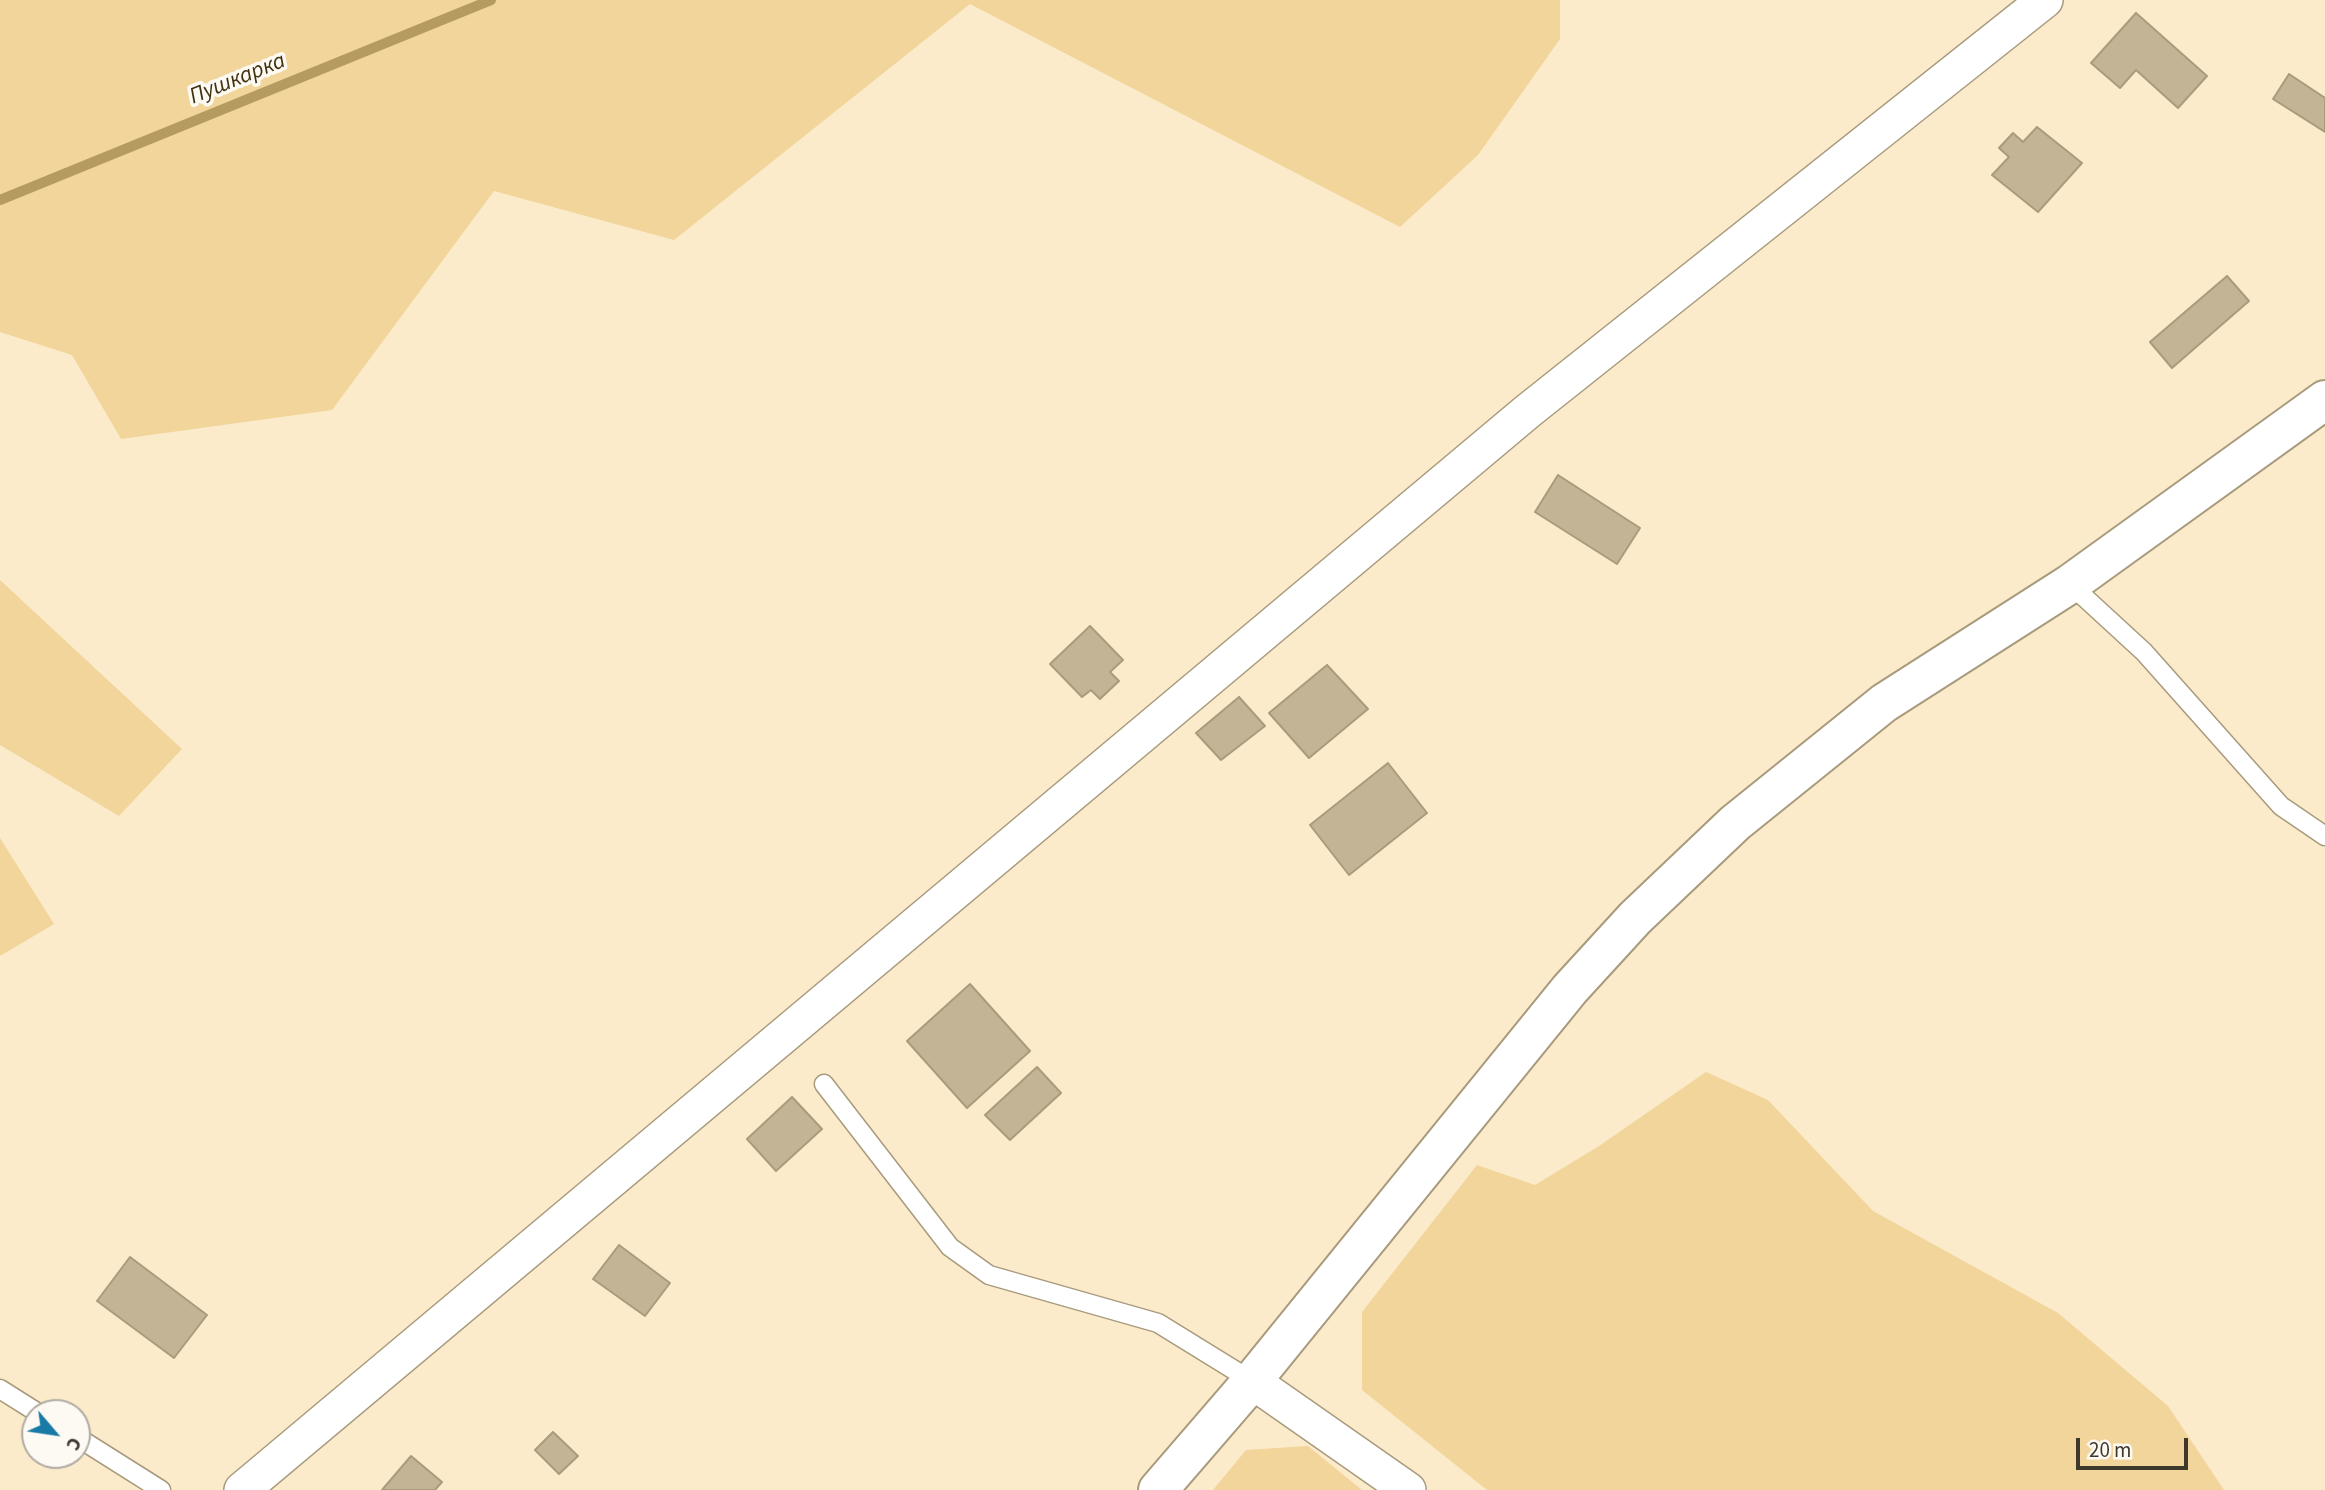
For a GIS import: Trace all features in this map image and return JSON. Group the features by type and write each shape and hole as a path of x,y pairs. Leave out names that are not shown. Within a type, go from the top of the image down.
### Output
{"street":[{"path":"242,1490 1528,411 2045,0"},
{"path":"1158,1490 1252,1381 1570,989 1635,918 1734,823 1884,704 2070,584 2325,400"},
{"path":"1252,1381 1408,1490"}],"lane":[{"path":"2070,584 2144,652 2281,806 2325,836"},
{"path":"824,1084 950,1247 989,1275 1158,1323 1252,1381"},
{"path":"0,1389 21,1402"},
{"path":"91,1446 161,1490"}],"shaded area":[{"path":"0,0 1560,0 1560,39 1478,155 1400,227 970,4 674,240 494,191 332,410 121,439 72,355 0,332"},
{"path":"0,580 182,749 119,816 0,745"},
{"path":"0,838 54,924 0,956"},
{"path":"1706,1072 1768,1100 1873,1211 2058,1313 2168,1406 2224,1490 1487,1490 1362,1390 1362,1312 1477,1165 1535,1185 1599,1146"},
{"path":"1308,1446 1362,1490 1213,1490 1246,1450"}],"building":[{"path":"2136,13 2207,76 2178,108 2136,70 2120,88 2091,63"},
{"path":"2289,74 2325,98 2325,132 2273,99"},
{"path":"2037,127 2082,163 2038,212 1992,175 2009,157 1999,148 2013,133 2023,142"},
{"path":"2227,276 2249,301 2172,368 2150,342"},
{"path":"1558,475 1640,528 1617,564 1535,512"},
{"path":"1090,626 1123,660 1110,672 1119,681 1100,699 1091,690 1082,697 1050,664"},
{"path":"1327,665 1368,709 1309,758 1269,713"},
{"path":"1239,697 1265,726 1221,760 1196,733"},
{"path":"1388,763 1427,813 1349,875 1310,825"},
{"path":"970,984 1030,1051 967,1108 907,1041"},
{"path":"1037,1067 1061,1093 1010,1140 985,1115"},
{"path":"792,1097 822,1129 776,1171 747,1139"},
{"path":"619,1245 670,1283 645,1316 593,1279"},
{"path":"130,1257 207,1315 174,1358 97,1301"},
{"path":"553,1432 578,1456 559,1474 535,1450"},
{"path":"411,1456 442,1482 435,1490 382,1490"}],"waterway":[{"name":"Пушкарка","path":"0,200 491,0"}]}
